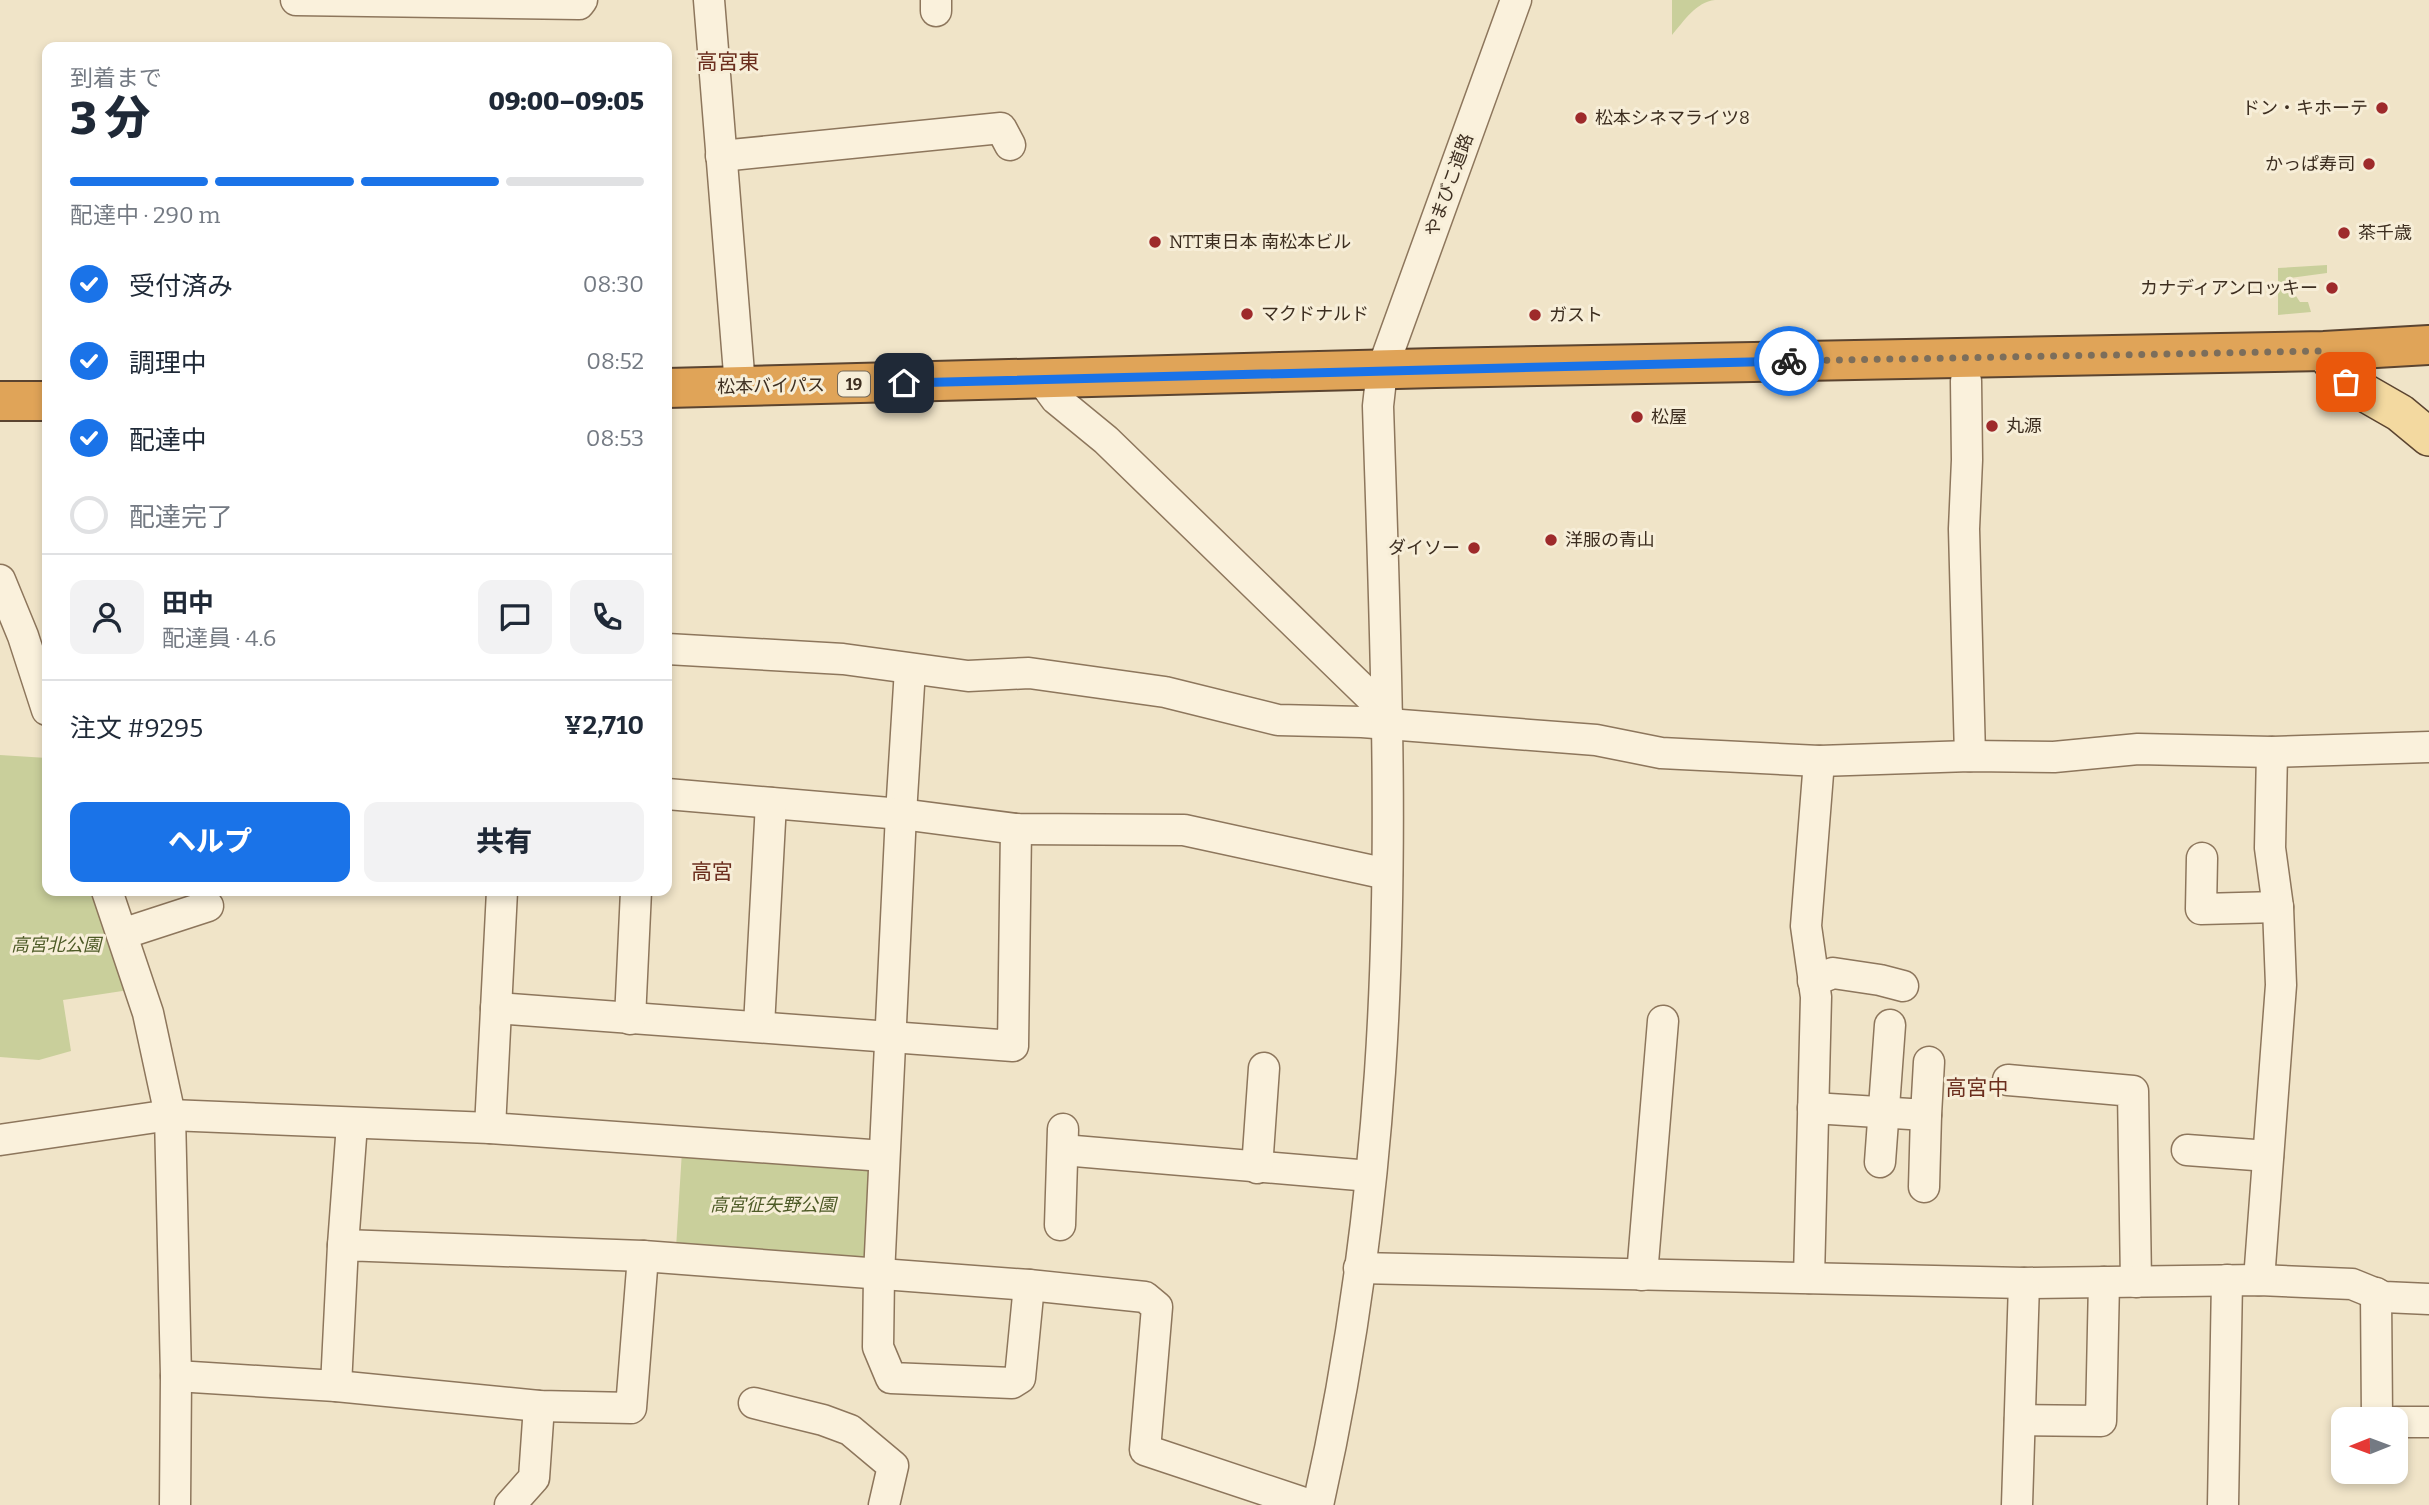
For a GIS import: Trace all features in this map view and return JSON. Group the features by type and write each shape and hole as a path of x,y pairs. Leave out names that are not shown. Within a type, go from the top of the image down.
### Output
{"highway":[{"name":"松本バイパス","path":"672,388 2324,351 2429,345"},
{"path":"0,401 42,401"}],"main road":[{"path":"2324,351 2346,382 2400,413 2429,437"}],"street":[{"path":"296,0 579,4 582,0"},
{"path":"709,0 740,386"},
{"name":"やまびこ道路","path":"1318,1505 1335,1431 1359,1268 1380,1070 1387,874 1387,720 1378,406 1382,370 1516,0"},
{"path":"721,156 1001,128 1010,145"},
{"path":"1042,380 1056,399 1106,440 1387,720"},
{"path":"1966,381 1965,528 1970,756"},
{"path":"0,580 11,639 42,700"},
{"path":"672,649 843,659 968,676 1029,673 1165,692 1278,720 1387,720 1596,740 1661,753 1819,761 1970,756 2054,757 2138,749 2272,752 2429,747"},
{"path":"911,669 901,814 878,1275 878,1347 891,1378 1012,1383 1020,1378 1029,1285"},
{"path":"2259,1280 2281,985 2278,907 2270,848 2272,752"},
{"path":"1809,1278 1816,997 1806,926 1819,761"},
{"path":"672,794 901,814 1016,829 1184,830 1387,874"},
{"path":"759,1026 772,803"},
{"path":"496,1008 1013,1046 1016,829"},
{"path":"2202,858 2201,909 2278,907"},
{"path":"109,896 148,1013 170,1115 176,1376 175,1505"},
{"path":"490,1128 502,896"},
{"path":"630,1019 636,896"},
{"path":"122,934 208,906"},
{"path":"1813,981 1833,973 1903,986"},
{"path":"1642,1275 1663,1021"},
{"path":"1880,1162 1890,1025"},
{"path":"1924,1187 1929,1062"},
{"path":"1257,1168 1264,1068"},
{"path":"2008,1080 2133,1091 2136,1282"},
{"path":"1813,1108 1926,1115"},
{"path":"0,1140 170,1115 490,1128 884,1156"},
{"path":"336,1386 342,1245 352,1124"},
{"path":"1060,1225 1063,1140 1257,1168 1370,1176"},
{"path":"2187,1150 2268,1156"},
{"path":"342,1245 643,1256 1029,1285 1145,1297 1157,1307 1145,1450 1310,1505"},
{"path":"176,1376 336,1386 539,1406 631,1408 643,1256"},
{"path":"1359,1268 2024,1283 2259,1280 2352,1284 2384,1297 2429,1299"},
{"path":"2223,1505 2227,1280"},
{"path":"2020,1420 2101,1421 2104,1282"},
{"path":"2017,1505 2024,1283"},
{"path":"2376,1293 2376,1407"},
{"path":"754,1403 823,1420 850,1430 893,1466 884,1505"},
{"path":"510,1505 534,1478 539,1406"},
{"path":"2408,1422 2429,1422"}],"green space":[{"path":"1672,0 1715,0 1696,8 1672,35"},
{"path":"2327,265 2327,273 2290,278 2288,284 2300,302 2308,302 2311,312 2278,315 2278,268"},
{"name":"高宮北公園","path":"0,755 42,758 42,896 99,896 129,990 63,1000 71,1051 39,1060 0,1057"},
{"name":"高宮征矢野公園","path":"682,1151 869,1161 864,1259 676,1248"}],"way so far":[{"path":"1789,361 2324,351 2346,382"}],"place":[{"name":"ドン・キホーテ","path":"2382,108"},
{"name":"松本シネマライツ8","path":"1581,118"},
{"name":"かっぱ寿司","path":"2369,164"},
{"name":"茶千歳","path":"2344,233"},
{"name":"NTT東日本 南松本ビル","path":"1155,242"},
{"name":"カナディアンロッキー","path":"2332,288"},
{"name":"マクドナルド","path":"1247,314"},
{"name":"ガスト","path":"1535,315"},
{"name":"松屋","path":"1637,417"},
{"name":"丸源","path":"1992,426"},
{"name":"洋服の青山","path":"1551,540"},
{"name":"ダイソー","path":"1474,548"}],"district":[{"name":"高宮東","path":"728,62"},
{"name":"高宮","path":"712,872"},
{"name":"高宮中","path":"1977,1088"}],"route":[{"path":"904,383 1789,361"}]}
